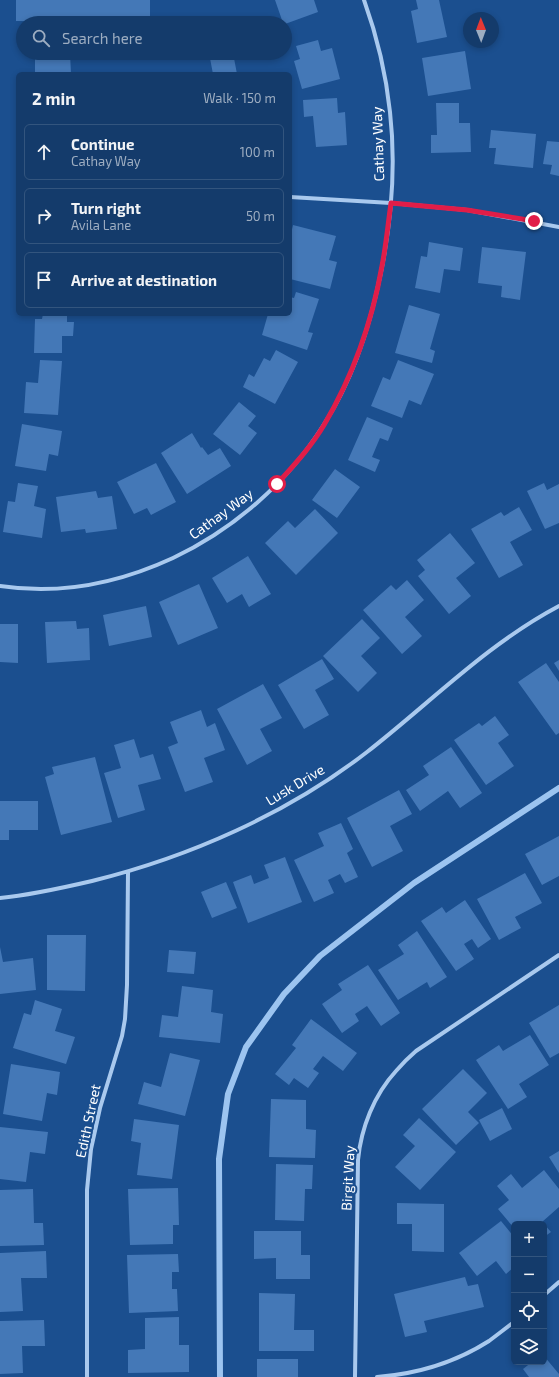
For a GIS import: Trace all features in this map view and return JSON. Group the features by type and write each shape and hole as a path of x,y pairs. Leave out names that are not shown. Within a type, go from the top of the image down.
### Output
{"street":[{"name":"Cathay Way","path":"0,586 43,589 88,585 119,578 155,566 188,550 220,532 250,509 277,484 302,456 323,426 341,394 354,364 367,326 382,267 391,203 392,144 390,112 383,65 364,0"},
{"path":"292,197 391,203 467,210 559,227"},
{"name":"Lusk Drive","path":"0,898 61,888 128,872 177,856 226,835 274,811 320,784 365,754 407,721 468,667 506,639 559,606"},
{"name":"Edith Street","path":"87,1377 87,1190 91,1149 100,1108 122,1036 125,1019 127,985 128,872"},
{"name":"Birgit Way","path":"355,1377 359,1147 367,1119 379,1094 395,1071 416,1051 559,955"},
{"path":"547,1293 559,1282"},
{"path":"377,1377 407,1373 452,1360 488,1341 511,1324"}],"building":[{"path":"16,0 150,0 150,16 16,16"},
{"path":"275,0 314,0 318,12 292,21 292,16 281,16"},
{"path":"416,0 439,0 447,37 417,43 411,11 418,9"},
{"path":"318,40 321,51 332,48 340,79 302,89 294,61 300,59 296,46"},
{"path":"465,51 471,89 428,96 422,58"},
{"path":"35,60 70,60 71,72 35,72"},
{"path":"210,60 234,60 237,72 213,72"},
{"path":"337,98 338,113 345,112 347,145 316,147 313,116 304,117 303,100"},
{"path":"436,103 459,103 459,123 470,123 471,152 431,153 431,135 437,135"},
{"path":"491,130 536,134 533,168 494,164 496,148 489,148"},
{"path":"547,141 559,142 559,176 550,174 552,165 543,164"},
{"path":"293,225 336,236 329,260 337,262 330,289 292,280"},
{"path":"429,242 463,248 460,271 444,269 440,293 415,288 421,256 427,257"},
{"path":"482,247 526,252 520,300 501,297 502,286 478,283"},
{"path":"296,292 319,299 308,332 313,333 307,350 262,335 267,316 292,316 292,298 294,298"},
{"path":"409,305 440,314 430,349 435,351 432,363 395,353"},
{"path":"43,316 67,316 67,322 74,322 73,336 62,336 62,353 34,353 35,319 42,319"},
{"path":"276,350 298,362 275,404 243,387 249,374 254,377 264,358 270,361"},
{"path":"40,360 62,361 58,415 24,413 26,382 38,383"},
{"path":"398,360 434,374 421,405 409,400 402,418 371,406 383,377 390,380"},
{"path":"239,402 256,416 248,426 257,433 240,455 213,434"},
{"path":"367,417 393,428 388,441 380,438 372,457 380,460 375,472 348,460"},
{"path":"22,424 62,431 58,456 49,454 46,471 15,466"},
{"path":"192,433 201,448 202,447 208,455 220,448 231,466 187,494 161,453"},
{"path":"156,463 176,502 151,515 147,508 134,514 117,482"},
{"path":"335,469 360,487 337,518 312,500"},
{"path":"18,483 38,486 34,506 46,509 42,538 3,532 8,501 15,502"},
{"path":"544,483 547,490 559,484 559,523 545,529 527,491"},
{"path":"96,491 98,498 112,496 117,529 86,533 85,529 61,532 56,497"},
{"path":"519,507 532,530 510,542 523,565 499,578 471,529 501,512 504,516"},
{"path":"315,509 338,533 296,575 265,543 288,521 295,528"},
{"path":"450,533 475,563 456,578 471,596 449,614 418,576 425,570 417,560"},
{"path":"248,556 271,594 249,607 242,594 227,603 212,578"},
{"path":"407,580 424,600 405,617 422,636 402,654 363,610 391,585 396,590"},
{"path":"199,584 218,628 178,645 159,602"},
{"path":"146,606 152,637 109,646 103,615"},
{"path":"362,619 380,638 361,656 377,673 358,692 323,656"},
{"path":"76,621 77,629 89,628 90,660 47,663 45,622"},
{"path":"0,624 18,624 18,663 0,662"},
{"path":"322,659 334,679 315,690 329,715 304,729 278,685"},
{"path":"559,660 559,671 554,663"},
{"path":"546,663 559,682 559,733 556,735 518,682"},
{"path":"263,684 282,718 260,729 272,751 247,765 217,709"},
{"path":"201,710 207,727 215,723 225,750 204,758 213,782 185,792 168,747 178,743 170,722"},
{"path":"495,716 509,735 498,743 514,766 486,785 454,740 479,723 482,726"},
{"path":"134,739 140,758 153,754 161,779 138,785 145,810 118,818 104,773 121,768 114,745"},
{"path":"451,747 482,793 460,808 448,791 420,811 406,790 429,775 423,766"},
{"path":"95,757 112,822 61,835 45,777 54,774 52,767"},
{"path":"399,790 412,814 390,826 403,851 372,867 347,818"},
{"path":"0,801 38,801 38,830 9,830 9,840 0,840"},
{"path":"341,823 353,849 347,853 358,877 345,883 340,874 328,880 334,893 314,902 294,860 324,846 318,833"},
{"path":"559,836 559,876 542,885 525,854"},
{"path":"285,857 302,902 248,923 233,882 251,875 254,884 269,878 264,865"},
{"path":"525,873 542,903 515,917 521,928 499,940 477,899"},
{"path":"226,882 237,908 212,918 201,892"},
{"path":"465,900 491,939 478,948 472,939 464,944 474,959 456,971 421,921 442,907 446,913"},
{"path":"417,931 447,977 430,988 427,982 398,1000 378,970 404,954 398,945"},
{"path":"47,935 86,935 85,991 47,990"},
{"path":"0,947 3,962 33,958 36,990 0,994"},
{"path":"169,950 196,952 194,974 167,972"},
{"path":"368,965 400,1013 381,1026 367,1006 355,1014 359,1021 342,1033 322,1004 342,990 338,984"},
{"path":"182,986 213,990 211,1012 223,1014 220,1043 159,1037 162,1015 178,1017"},
{"path":"35,1000 62,1009 55,1031 75,1037 66,1064 13,1048 24,1013 31,1015"},
{"path":"559,1005 559,1053 550,1058 529,1023"},
{"path":"311,1019 357,1053 343,1071 323,1056 313,1069 319,1073 308,1088 294,1078 289,1085 275,1074 296,1048 292,1045"},
{"path":"530,1035 549,1065 519,1084 527,1097 508,1109 476,1060 499,1045 503,1051"},
{"path":"170,1053 200,1060 185,1116 138,1104 144,1082 161,1087"},
{"path":"11,1064 60,1072 57,1095 47,1093 42,1121 3,1114"},
{"path":"463,1069 487,1093 468,1112 479,1123 456,1145 422,1109"},
{"path":"271,1099 306,1100 306,1129 316,1130 315,1158 269,1157"},
{"path":"502,1108 512,1129 490,1141 479,1120"},
{"path":"419,1118 456,1152 420,1190 395,1167 415,1146 403,1135"},
{"path":"134,1119 179,1125 172,1179 137,1175 141,1143 131,1141"},
{"path":"0,1127 48,1132 45,1154 30,1152 26,1182 0,1179"},
{"path":"559,1151 559,1173 549,1157"},
{"path":"276,1164 313,1165 312,1189 305,1189 304,1221 275,1220"},
{"path":"544,1170 559,1189 559,1207 543,1221 511,1221 511,1224 498,1209 509,1200 497,1186 511,1174 522,1188"},
{"path":"178,1188 179,1225 173,1225 173,1244 130,1245 128,1189"},
{"path":"33,1189 34,1223 43,1223 44,1245 0,1246 0,1190"},
{"path":"397,1203 444,1204 444,1252 412,1251 412,1224 397,1224"},
{"path":"501,1221 511,1233 511,1270 506,1274 496,1261 477,1276 459,1253"},
{"path":"547,1227 551,1232 547,1235"},
{"path":"254,1231 301,1231 301,1255 310,1255 310,1279 276,1279 276,1258 254,1259"},
{"path":"46,1251 47,1278 21,1278 23,1311 0,1312 0,1253"},
{"path":"178,1254 179,1272 172,1272 172,1289 177,1289 178,1311 129,1313 127,1255"},
{"path":"465,1277 468,1286 478,1284 484,1307 424,1321 427,1332 405,1337 394,1294"},
{"path":"259,1293 295,1294 294,1330 314,1330 314,1351 259,1351"},
{"path":"179,1317 179,1345 189,1345 189,1372 128,1373 128,1350 145,1349 145,1318"},
{"path":"44,1320 45,1346 22,1346 23,1373 0,1374 0,1321"},
{"path":"257,1359 298,1359 298,1377 257,1377"},
{"path":"547,1360 559,1374 559,1377 529,1377 523,1369 528,1365 547,1365"}],"waterway":[{"path":"220,1377 219,1159 228,1094 246,1047 284,994 320,956 414,883 559,788"}],"route":[{"path":"277,484 302,456 323,426 341,394 354,364 367,326 382,267 391,203 467,210 534,221"}]}
